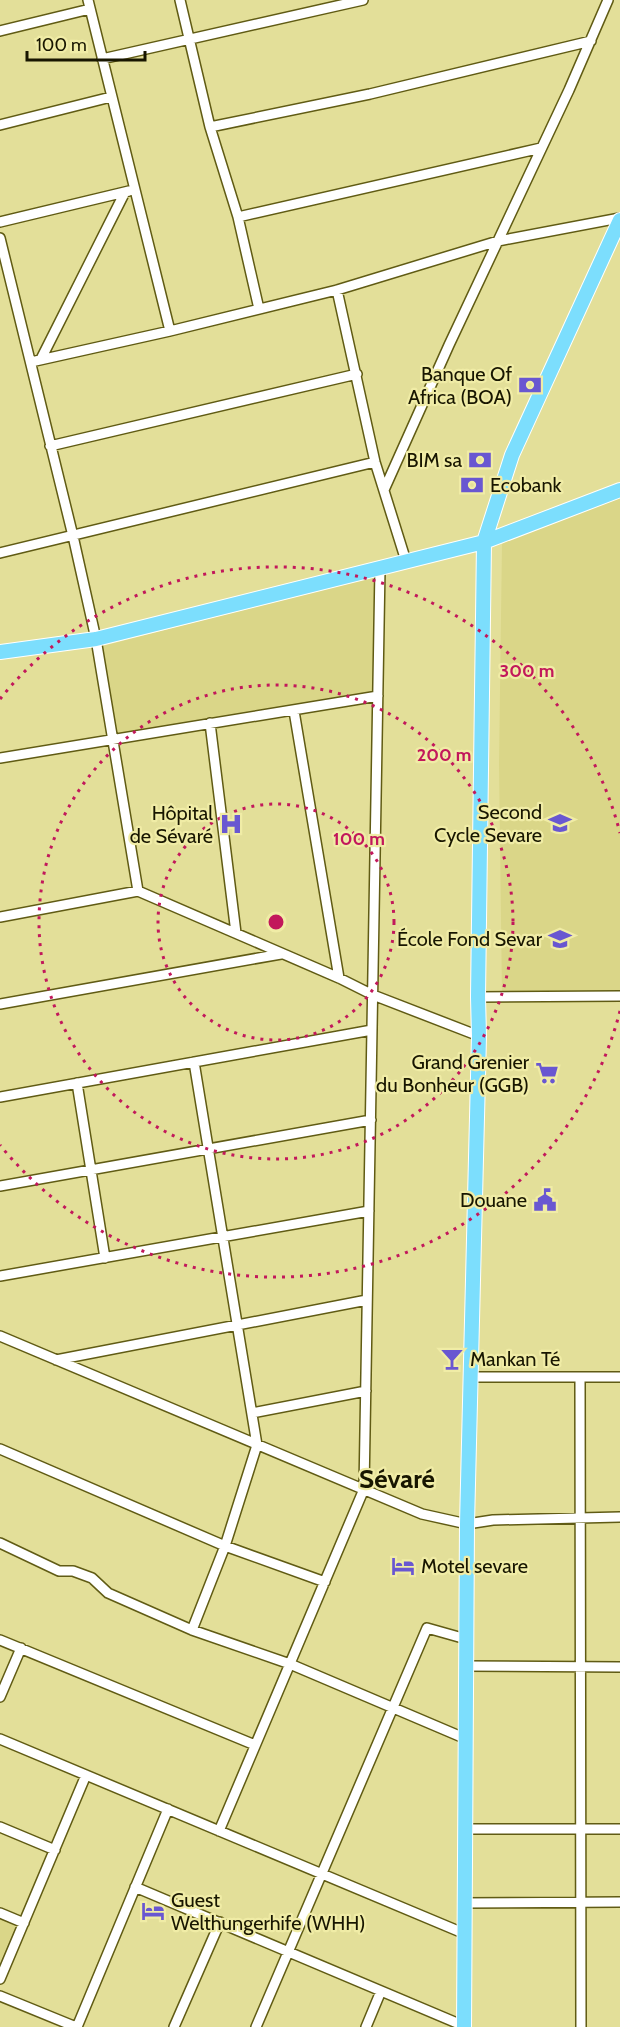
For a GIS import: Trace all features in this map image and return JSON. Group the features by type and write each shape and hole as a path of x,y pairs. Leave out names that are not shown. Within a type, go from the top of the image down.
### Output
{"main road":[{"path":"464,2026 464,1737 479,1036 484,542 512,455 620,219"},
{"path":"0,652 96,639 484,542 620,490"}],"street":[{"path":"180,0 210,127 238,217 259,309"},
{"path":"102,59 363,0"},
{"path":"384,490 608,0"},
{"path":"0,31 89,4 111,97 129,191 170,331"},
{"path":"210,127 370,94 591,41"},
{"path":"0,125 111,97"},
{"path":"238,217 541,148"},
{"path":"0,222 129,191"},
{"path":"41,360 129,191"},
{"path":"31,362 337,290 498,241 620,219"},
{"path":"0,238 96,639 138,891"},
{"path":"337,290 375,462 406,561"},
{"path":"50,446 357,374"},
{"path":"0,553 375,462"},
{"path":"219,1831 364,1489 380,568"},
{"path":"0,758 378,696"},
{"path":"294,711 339,978"},
{"path":"210,723 236,933"},
{"path":"0,917 138,891 373,995 479,1036"},
{"path":"0,1004 282,954"},
{"path":"478,997 620,996"},
{"path":"0,1097 372,1030"},
{"path":"192,1630 225,1546 257,1445 194,1062"},
{"path":"77,1083 105,1258"},
{"path":"0,1186 371,1120"},
{"path":"0,1276 369,1211"},
{"path":"56,1360 367,1300"},
{"path":"0,1336 423,1514 467,1524 493,1520 620,1516"},
{"path":"470,1377 620,1377"},
{"path":"580,1377 581,2027"},
{"path":"252,1413 366,1391"},
{"path":"0,1449 225,1546 325,1582"},
{"path":"0,1543 59,1571 73,1571 92,1578 108,1593 192,1630 290,1664 464,1737"},
{"path":"256,2027 427,1628 466,1639"},
{"path":"0,1640 255,1746"},
{"path":"0,1697 21,1648"},
{"path":"465,1666 620,1667"},
{"path":"0,1739 463,1933"},
{"path":"0,1979 86,1775"},
{"path":"0,1996 76,2027 168,1809"},
{"path":"0,1827 55,1850"},
{"path":"464,1829 620,1829"},
{"path":"135,1887 464,2026"},
{"path":"463,1903 620,1902"},
{"path":"0,1913 24,1923"},
{"path":"174,2027 220,1922"},
{"path":"366,2027 381,1991"}],"shaded area":[{"path":"620,498 620,995 502,996 499,763 502,544 517,534"},
{"path":"373,576 377,620 377,693 117,739 103,646"},
{"path":"0,1919 16,1925 0,1962"}],"place":[{"name":"Banque Of Africa (BOA)","path":"530,385"},
{"name":"BIM sa","path":"480,460"},
{"name":"Ecobank","path":"472,485"},
{"name":"Second Cycle Sevare","path":"560,823"},
{"name":"Hôpital de Sévaré","path":"231,824"},
{"name":"École Fond Sevar","path":"560,939"},
{"name":"Grand Grenier du Bonheur (GGB)","path":"547,1073"},
{"name":"Douane","path":"545,1200"},
{"name":"Mankan Té","path":"452,1359"},
{"name":"Motel sevare","path":"403,1566"},
{"name":"Guest Welthungerhife (WHH)","path":"153,1911"}],"district":[{"name":"Sévaré","path":"397,1479"}]}
